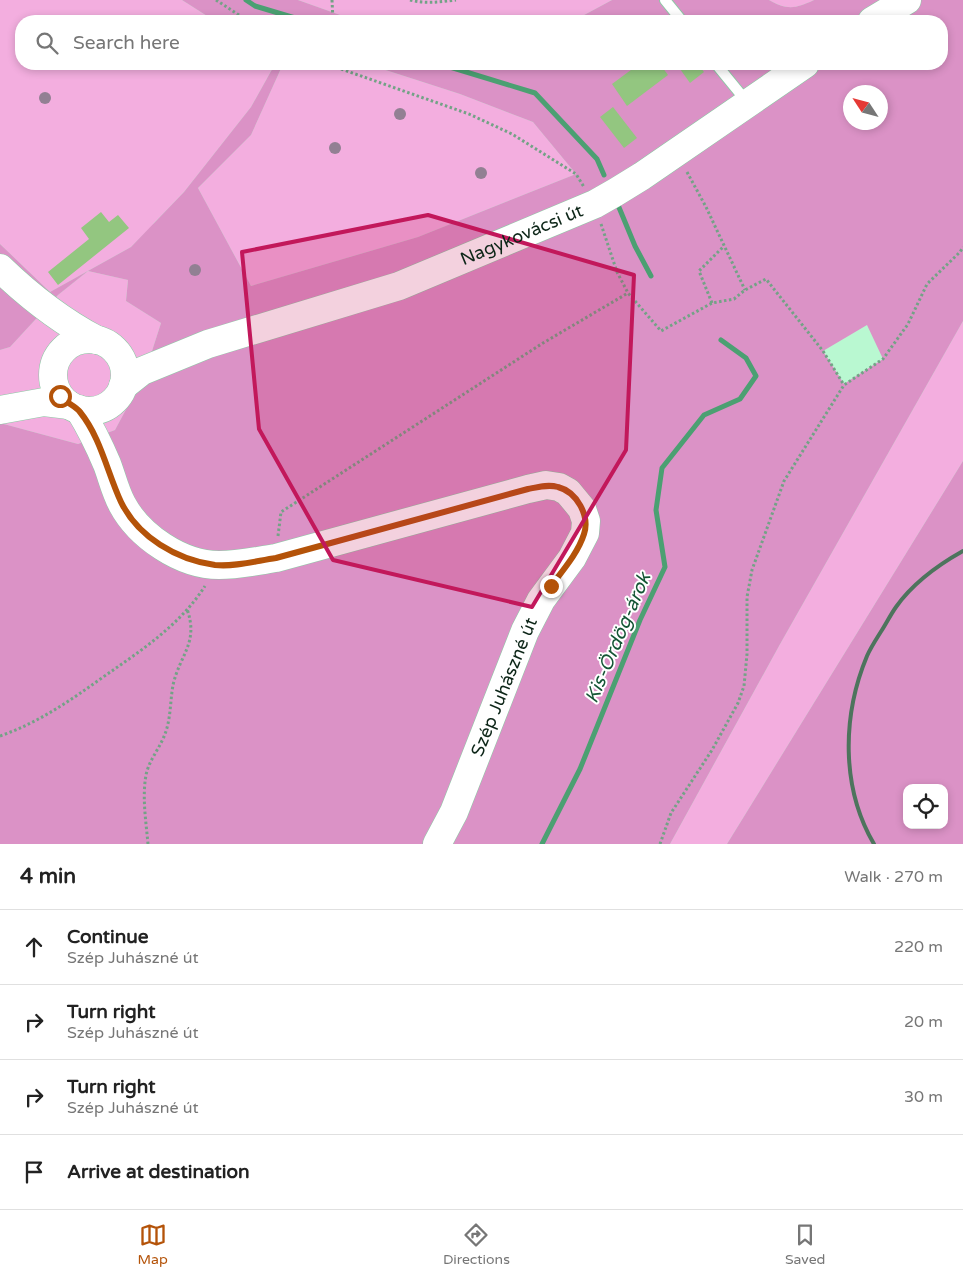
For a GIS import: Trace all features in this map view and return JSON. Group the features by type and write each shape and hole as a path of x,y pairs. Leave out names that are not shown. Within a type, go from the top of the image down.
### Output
{"street":[{"path":"882,15 907,0"},
{"name":"Nagykovácsi út","path":"117,395 142,371 208,344 399,286 590,197 616,192 796,70"},
{"path":"0,268 21,288 74,328 106,345 120,357 125,372 117,395 100,409 93,411 44,402 0,410"},
{"path":"21,288 46,325 54,341 55,385 60,396 74,407"},
{"path":"0,403 22,392 55,365 64,349 69,345 80,340 106,345"},
{"name":"Nagykovácsi út","path":"106,345 134,354 208,344"},
{"name":"Szép Juhászné út","path":"108,466 106,422 117,395"},
{"name":"Szép Juhászné út","path":"74,407 91,428 122,504 132,519 155,542 171,551 194,560 216,565 276,558 546,485 568,492 575,499 582,509 586,521 585,533 579,546 541,600 525,631 454,812 437,844"}],"lane":[{"path":"665,0 677,15"},
{"path":"721,70 747,102"}],"path":[{"path":"216,0 239,15"},
{"path":"332,0 333,15"},
{"path":"410,0 437,3 456,0"},
{"path":"344,70 470,114 512,134 576,174 590,197 617,272 628,293 661,331 712,303 734,299 745,290 766,279 823,351 844,385"},
{"path":"699,196 745,290"},
{"path":"712,303 699,271 724,246"},
{"path":"660,844 670,813 712,750 738,703 744,686 747,654 747,596 752,570 784,481 844,385 883,359 908,324 927,284 963,247"},
{"path":"276,558 281,512 543,343 628,293"},
{"path":"0,736 32,724 58,709 147,646 187,609 192,628 190,643 173,685 169,723 146,774 144,803 148,844"}],"highlighted area":[{"path":"428,215 634,275 626,450 532,607 333,560 259,429 242,252"}],"shaded area":[{"path":"0,0 182,0 206,15 15,15 15,70 272,70 251,107 184,192 131,247 50,292 0,244"},
{"path":"182,0 298,0 340,15 206,15"},
{"path":"298,0 612,0 584,15 340,15"},
{"path":"612,0 769,0 786,7 796,7 814,0 963,0 963,321 779,646 670,844 0,844 0,423 78,444 115,430 144,376 161,323 126,301 128,280 88,271 58,295 10,347 0,350 0,244 50,292 131,247 184,192 251,107 272,70 280,70 251,135 198,188 251,286 418,237 576,174 533,122 460,94 386,70 948,70 948,15 584,15","holes":["867,325 883,359 844,384 823,351"]},
{"path":"769,0 814,0 796,7 786,7"},
{"path":"280,70 386,70 460,94 533,122 576,174 418,237 251,286 198,188 251,135"},
{"path":"88,271 128,280 126,301 161,323 144,376 115,430 78,444 0,423 0,350 10,347 58,295"},
{"path":"963,321 963,461 727,844 670,844 779,646"},
{"path":"963,461 963,844 727,844"}],"building":[{"path":"631,70 664,70 668,75 627,106 612,84"},
{"path":"681,70 702,70 704,72 690,83"},
{"path":"613,107 637,138 624,148 600,117"},
{"path":"101,212 109,222 118,215 129,228 58,285 48,272 89,239 81,228"}],"waterway":[{"name":"Kis-Ördög-árok","path":"246,0 255,6 285,15"},
{"name":"Kis-Ördög-árok","path":"460,70 535,93 597,159 604,175"},
{"name":"Kis-Ördög-árok","path":"618,205 635,246 651,276"},
{"name":"Kis-Ördög-árok","path":"542,844 580,769 640,620 665,567 656,510 662,468 704,415 740,399 756,376 746,358 721,340"}],"railway":[{"path":"874,844 863,822 855,799 851,776 850,727 859,679 870,649 892,612 903,598 926,575 963,551"}],"route":[{"path":"60,396 69,405 79,410 91,428 122,504 132,519 155,542 194,560 216,565 276,558 546,485 568,492 582,509 586,521 585,533 579,546 551,586"}]}
